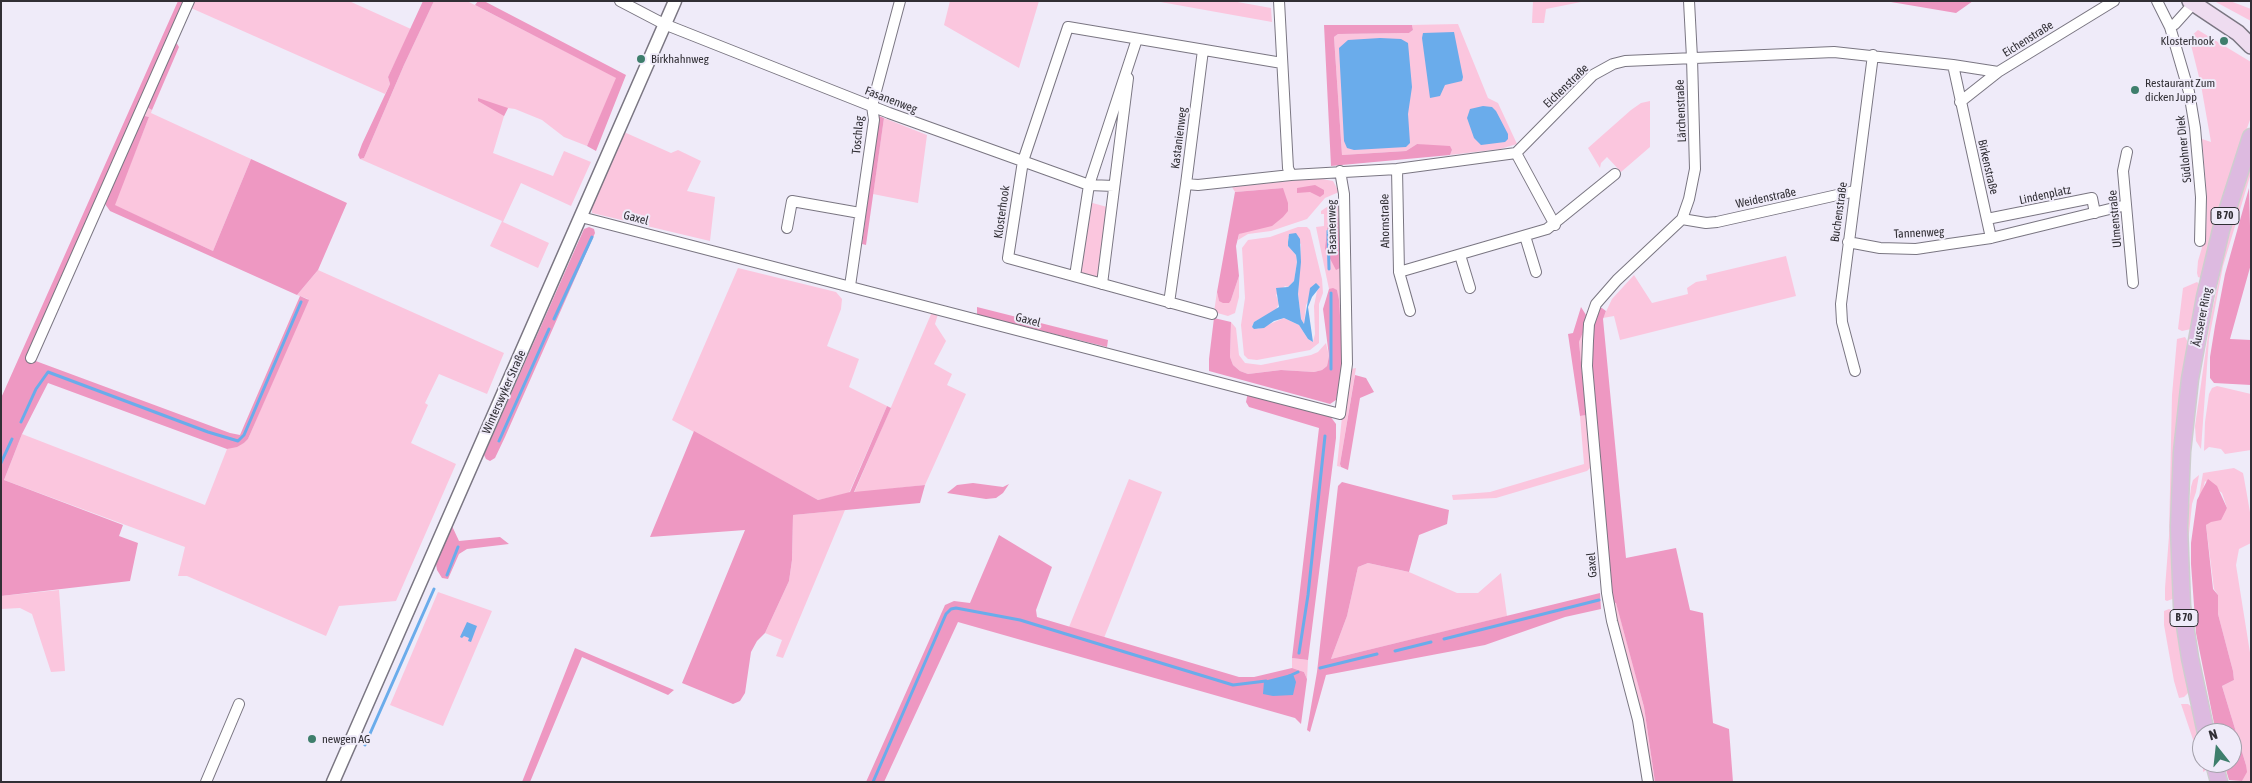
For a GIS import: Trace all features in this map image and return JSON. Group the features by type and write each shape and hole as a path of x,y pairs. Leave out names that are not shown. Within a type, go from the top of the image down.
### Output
{"main road":[{"path":"2192,3 2244,33 2251,46"},
{"name":"Äusserer Ring","path":"2204,723 2190,658 2182,606 2180,501 2190,379 2205,297 2221,230 2251,137"}],"street":[{"path":"31,358 189,1"},
{"path":"620,1 664,24"},
{"name":"Winterswyker Straße","path":"333,782 675,1"},
{"name":"Toschlag","path":"850,286 874,120 872,106 900,1"},
{"path":"1279,1 1288,168 1291,175 1397,169 1516,153 1555,225"},
{"name":"Lärchenstraße","path":"1682,219 1690,199 1695,169 1689,1"},
{"name":"Eichenstraße","path":"1516,153 1593,75 1602,69 1625,62 1834,52 1873,55 1998,72 2114,1"},
{"name":"Südlohner Diek","path":"2157,1 2170,27 2189,92 2195,128 2201,197 2200,241"},
{"path":"2170,27 2175,24 2192,3"},
{"name":"Fasanenweg","path":"664,24 872,106 1089,185 1114,186"},
{"path":"1023,161 1068,27 1282,63"},
{"path":"1075,276 1089,185 1137,39"},
{"name":"Kastanienweg","path":"1203,50 1186,184 1198,185 1291,175"},
{"name":"Buchenstraße","path":"1854,371 1842,322 1840,304 1873,55"},
{"path":"1102,284 1129,60"},
{"name":"Birkenstraße","path":"1953,65 1991,238"},
{"path":"1960,102 1998,72"},
{"name":"Ulmenstraße","path":"2127,152 2123,171 2133,283"},
{"name":"Klosterhook","path":"1023,161 1008,258 1212,314"},
{"name":"Ahornstraße","path":"1397,169 1399,272 1410,311"},
{"name":"Fasanenweg","path":"1340,171 1344,194 1346,282"},
{"path":"1399,272 1460,256 1547,229 1555,225 1615,174"},
{"path":"1168,303 1186,184"},
{"name":"Weidenstraße","path":"1682,219 1717,222 1855,192"},
{"name":"Lindenplatz","path":"1987,219 2092,198 2095,213"},
{"path":"787,228 792,201 860,213"},
{"path":"1991,238 2126,205"},
{"name":"Gaxel","path":"581,216 1340,414 1347,364 1346,282"},
{"name":"Gaxel","path":"1648,782 1636,712 1612,621 1607,593 1587,366 1589,324 1596,304 1617,280 1682,219"},
{"path":"1525,236 1536,272"},
{"name":"Tannenweg","path":"1848,242 1880,248 1916,249 1991,238"},
{"path":"1460,256 1470,288"},
{"path":"206,782 239,704"}],"shaded area":[{"path":"178,1 187,1 33,360 230,433 240,435 300,296 309,300 248,439 237,447 227,449 48,383 22,434 4,480 123,525 119,536 138,543 130,581 1,596 1,398"},
{"path":"191,1 349,1 411,29 388,77 390,84 385,94 191,8 176,42 173,43"},
{"path":"423,1 434,1 364,158 360,159 358,155 362,144 390,84 388,77"},
{"path":"434,1 467,1 617,78 587,146 564,137 542,120 515,109 508,108 504,116 493,153 553,176 564,151 591,162 571,206 521,183 503,222 549,243 538,268 490,246 502,221 360,159 364,158"},
{"path":"478,1 484,1 626,75 596,151 587,146 616,78 475,5"},
{"path":"950,1 1039,1 1019,68 944,25"},
{"path":"1155,1 1232,1 1271,8 1272,22"},
{"path":"1533,1 1586,1 1546,9 1544,23 1532,23"},
{"path":"1885,1 1973,1 1956,13"},
{"path":"2214,1 2230,1 2251,9 2251,21"},
{"path":"1458,24 1488,98 1498,103 1517,144 1500,149 1450,155 1452,150 1417,144 1406,151 1342,155 1334,37 1338,34 1409,33 1413,30 1412,25"},
{"path":"1324,25 1412,25 1413,30 1409,33 1338,34 1334,37 1342,155 1406,151 1417,144 1450,146 1452,150 1450,155 1331,166"},
{"path":"2198,30 2251,62 2251,117 2222,198 2201,278 2198,277 2197,273 2198,261 2206,234 2207,199 2202,139 2211,142 2201,85 2191,45 2183,43 2190,41 2189,38"},
{"path":"176,42 179,47 152,110 145,106 173,43"},
{"path":"478,98 508,108 504,116 478,101"},
{"path":"1650,101 1650,147 1621,172 1607,157 1601,163 1600,168 1588,148 1631,110 1641,103"},
{"path":"145,106 152,110 151,113 251,159 213,251 114,205 149,117 141,115"},
{"path":"141,115 149,117 115,205 213,251 251,159 347,203 318,270 297,295 110,211 103,201"},
{"path":"879,116 884,118 866,245 862,244"},
{"path":"884,118 927,135 918,203 873,194"},
{"path":"624,132 671,153 678,150 701,161 687,191 715,197 710,241 592,213 592,205"},
{"path":"2251,166 2251,173 2223,266 2209,339 2201,449 2196,441 2195,426 2210,321 2227,241"},
{"path":"1317,178 1333,181 1339,192 1325,198 1307,219 1271,231 1248,234 1238,240 1239,234 1249,230 1283,188 1235,192 1232,187"},
{"path":"1315,185 1324,190 1324,194 1320,197 1310,192 1297,193 1297,188"},
{"path":"1283,188 1288,203 1288,211 1272,226 1239,234 1236,246 1239,276 1229,303 1219,301 1217,292 1235,192"},
{"path":"2249,188 2251,264 2230,339 2251,340 2251,385 2214,383 2210,378 2210,357 2215,326 2225,274"},
{"path":"1337,200 1340,201 1343,365 1337,290 1329,289 1316,227 1324,226 1324,214 1321,214 1321,211"},
{"path":"1089,202 1107,207 1098,277 1080,273"},
{"path":"1335,214 1340,220 1340,268 1336,270 1325,249 1329,215"},
{"path":"589,227 594,229 595,233 505,437 495,458 490,461 484,455 584,229"},
{"path":"1298,227 1307,227 1310,230 1322,279 1323,293 1319,304 1319,343 1310,350 1257,360 1248,359 1244,355 1241,325 1245,298 1242,248 1248,240 1270,237","holes":["1288,237 1301,244 1298,294 1301,319 1304,324 1306,305 1319,285 1320,287 1317,291 1314,306 1315,334 1313,342 1308,339 1299,325 1284,318 1258,329 1252,327 1254,322 1276,310 1279,303 1276,295 1285,286 1288,287 1294,281 1297,262 1296,255 1288,246"]},
{"path":"1786,256 1796,296 1620,340 1614,316 1603,318 1612,299 1634,275 1652,303 1688,294 1687,288 1696,282 1707,280 1706,275"},
{"path":"738,268 836,292 842,299 841,309 827,346 859,359 849,387 887,406 849,493 818,500 672,420"},
{"path":"318,270 504,353 487,394 439,374 425,403 428,405 411,443 456,464 396,601 339,606 326,636 187,576 178,576 185,547 4,480 22,434 205,505 227,449 244,443 248,439 308,299 297,295"},
{"path":"1239,276 1239,297 1235,313 1228,316 1214,312 1217,292 1219,301 1231,300"},
{"path":"2197,282 2199,284 2191,329 2182,331 2178,329 2183,288"},
{"path":"1329,289 1337,290 1339,300 1343,365 1336,400 1330,404 1209,371 1214,318 1231,322 1230,357 1233,365 1240,371 1248,374 1281,370 1314,372 1322,370 1327,366 1329,356 1323,309"},
{"path":"1599,306 1606,311 1603,319 1626,558 1676,548 1690,610 1703,613 1713,723 1729,729 1733,782 1655,782 1644,707 1616,603 1612,602 1591,371 1590,341"},
{"path":"977,307 1108,340 1107,347 977,315"},
{"path":"1581,307 1586,315 1584,330 1579,342 1586,415 1580,416 1568,334 1573,333"},
{"path":"932,312 938,314 935,324 946,341 934,364 952,374 947,385 966,394 925,485 854,493"},
{"path":"1586,315 1589,317 1592,466 1587,471 1496,498 1453,500 1452,495 1490,492 1584,464 1580,416 1585,415 1579,342 1584,329"},
{"path":"1231,322 1236,328 1239,355 1245,363 1261,365 1311,355 1318,352 1326,343 1329,356 1327,366 1322,370 1314,372 1281,370 1248,374 1240,371 1233,365 1230,357"},
{"path":"2185,337 2189,344 2175,598 2167,601 2165,600 2165,588 2169,536 2172,395 2177,339"},
{"path":"1356,368 1341,467 1337,466 1342,417 1350,369"},
{"path":"1355,375 1366,378 1374,392 1360,398 1348,470 1341,467 1340,464"},
{"path":"2217,386 2251,394 2251,450 2225,454 2221,449 2209,447 2204,451 2205,422 2209,394 2212,388"},
{"path":"1248,392 1330,416 1336,424 1336,438 1308,660 1292,658 1319,428 1249,407 1246,402"},
{"path":"887,406 891,408 854,492 925,485 920,503 793,515 792,560 789,581 765,633 757,641 751,652 745,693 740,701 733,704 682,683 745,530 650,537 694,431 818,500 850,492"},
{"path":"2234,468 2243,473 2251,518 2251,543 2239,549 2236,565 2251,659 2251,782 2229,780 2242,781 2246,765 2242,752 2242,723 2233,723 2222,686 2234,680 2218,614 2218,595 2214,589 2206,525 2227,508 2222,493 2205,481 2202,494 2199,496 2203,473"},
{"path":"2199,475 2192,504 2188,543 2186,533 2191,487 2193,480"},
{"path":"1129,479 1162,492 1104,638 1069,627"},
{"path":"2208,479 2217,486 2227,508 2221,520 2206,525 2213,589 2218,595 2218,614 2233,671 2234,680 2222,686 2233,723 2214,723 2196,633 2191,543 2197,500"},
{"path":"1342,482 1449,510 1447,524 1419,535 1409,572 1368,563 1358,567 1347,616 1331,659 1600,593 1601,609 1565,617 1485,645 1326,675 1310,732 1307,730 1317,672 1338,486"},
{"path":"973,483 1003,487 1009,484 1003,493 996,498 986,499 947,493 957,485"},
{"path":"845,510 783,658 776,656 782,640 765,633 789,581 792,560 793,515"},
{"path":"452,526 459,541 500,537 509,544 467,549 459,554 448,579 442,578 436,564"},
{"path":"999,535 1052,567 1036,610 1037,617 1239,677 1254,677 1292,668 1304,672 1307,679 1301,724 1295,718 958,622 884,782 866,782 945,605 954,601 970,603"},
{"path":"1368,563 1409,572 1457,593 1478,593 1501,573 1507,616 1331,659 1347,616 1358,567"},
{"path":"59,590 65,671 51,672 32,614 20,608 1,609 1,596"},
{"path":"438,592 492,611 443,726 390,705"},
{"path":"1612,602 1616,602 1644,707 1655,782 1651,782"},
{"path":"2169,609 2177,612 2189,692 2184,697 2179,698 2164,625 2164,611"},
{"path":"575,648 674,690 668,695 582,657 530,782 522,782"},
{"path":"1292,658 1308,660 1307,679 1304,672 1292,668"},
{"path":"2181,704 2188,704 2193,708 2197,723 2192,723 2192,736"},
{"path":"2242,752 2247,772 2242,781 2229,780 2227,773 2242,773"}],"water":[{"path":"1454,32 1463,77 1462,81 1445,85 1440,96 1430,98 1422,38 1423,33"},
{"path":"1401,39 1408,43 1412,87 1408,114 1410,143 1406,147 1354,150 1347,148 1344,141 1339,48 1348,40"},
{"path":"1483,106 1492,107 1496,111 1508,134 1508,139 1505,142 1481,145 1474,138 1467,118 1470,109"},
{"path":"1296,233 1300,239 1301,262 1298,294 1301,319 1304,324 1310,288 1316,283 1320,287 1312,297 1308,307 1313,342 1308,339 1299,325 1284,318 1274,321 1264,328 1254,329 1252,327 1254,322 1279,307 1276,288 1288,287 1294,281 1297,262 1296,255 1288,246 1288,242 1289,234"},
{"path":"467,622 477,626 471,642 468,641 469,638 460,637"},
{"path":"1293,674 1296,682 1293,695 1273,696 1263,694 1264,681"}],"waterway":[{"path":"1328,231 1329,269"},
{"path":"554,319 592,237"},
{"path":"1331,293 1331,369"},
{"path":"21,422 36,389 48,372 208,432 238,441 244,435 301,302"},
{"path":"499,441 549,329"},
{"path":"1299,653 1308,595 1325,436"},
{"path":"1,463 12,439"},
{"path":"447,575 458,547"},
{"path":"365,745 434,589"},
{"path":"1444,639 1599,600"},
{"path":"873,782 946,614 951,609 956,608 1020,620 1233,685 1266,681"},
{"path":"1395,651 1431,642"},
{"path":"1320,668 1377,654"},
{"path":"1289,676 1298,672"}],"place":[{"name":"Klosterhook","path":"2224,41"},
{"name":"Birkhahnweg","path":"641,59"},
{"name":"Restaurant Zum dicken Jupp","path":"2135,90"},
{"name":"newgen AG","path":"312,739"}]}
